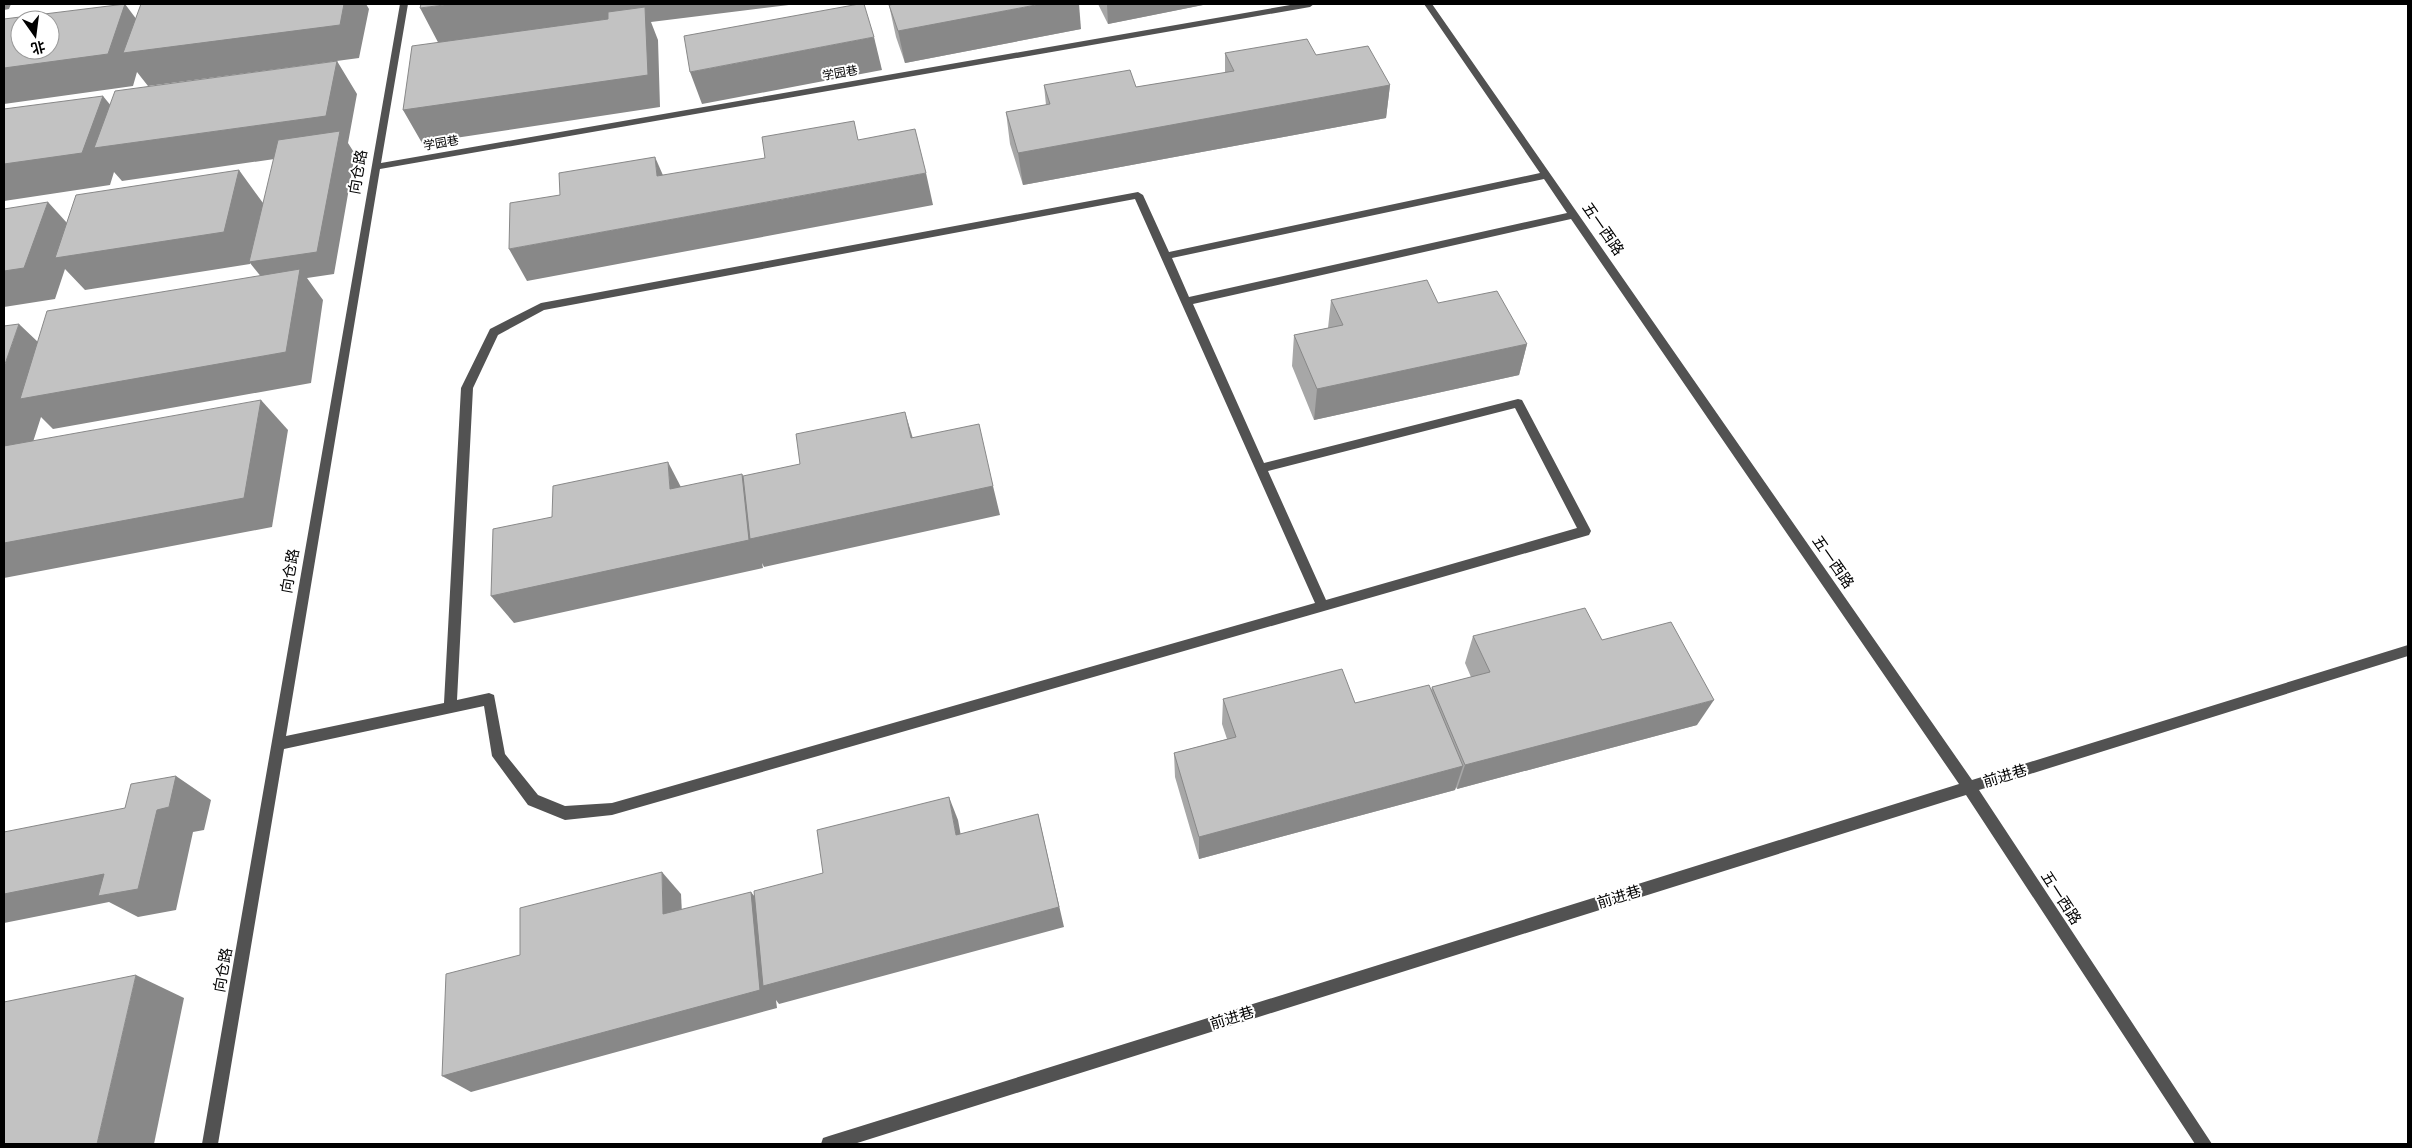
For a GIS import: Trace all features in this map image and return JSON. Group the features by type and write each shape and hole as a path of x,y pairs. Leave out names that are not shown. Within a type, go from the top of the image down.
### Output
{"street":[{"name":"向仓路","path":"210,1144 404,4"},
{"name":"学园巷","path":"375,167 1310,4"},
{"name":"五一西路","path":"1428,4 1969,787 2204,1144"},
{"path":"1166,256 1546,175"},
{"path":"450,708 467,388 494,332 541,307 1138,195 1323,606"},
{"path":"1186,302 1574,215"},
{"path":"277,744 489,700 499,756 532,800 565,813 612,809 1585,531 1518,403 1260,468"},
{"name":"前进巷","path":"829,1144 2408,650"}],"building":[{"path":"125,4 108,54 4,68 4,19 10,18 10,60 60,60 60,12"},
{"path":"141,4 344,4 340,25 123,53"},
{"path":"421,4 452,4 420,8"},
{"path":"864,4 874,37 690,72 684,36"},
{"path":"1041,4 898,31 889,5"},
{"path":"645,7 648,75 403,110 412,46 608,19 608,12"},
{"path":"1307,39 1316,55 1368,46 1390,85 1018,153 1006,112 1050,104 1044,85 1130,70 1136,87 1234,71 1225,53"},
{"path":"337,61 326,116 94,148 115,91"},
{"path":"103,96 82,153 4,164 4,109"},
{"path":"854,121 858,140 915,129 926,173 509,249 510,203 560,195 559,173 655,157 657,176 765,158 762,137"},
{"path":"340,131 317,252 249,262 278,140"},
{"path":"239,170 224,232 55,258 76,195"},
{"path":"48,202 24,268 4,271 4,209"},
{"path":"300,269 286,352 20,399 47,311"},
{"path":"1427,280 1438,303 1497,291 1527,344 1317,389 1294,335 1343,325 1331,300"},
{"path":"19,324 4,367 4,326"},
{"path":"261,400 244,498 4,543 4,446"},
{"path":"905,412 911,438 979,424 993,486 750,539 743,476 800,464 796,434"},
{"path":"668,462 670,489 742,474 749,540 491,596 493,529 552,517 553,486"},
{"path":"1585,608 1602,640 1671,622 1714,700 1465,765 1432,687 1490,672 1473,636"},
{"path":"1342,669 1355,703 1429,685 1463,766 1199,837 1174,753 1236,737 1223,699"},
{"path":"176,776 169,807 157,810 138,889 98,896 104,874 4,894 4,832 125,808 131,784"},
{"path":"949,797 956,835 1038,814 1059,907 763,986 754,891 823,873 817,830"},
{"path":"662,872 663,914 751,892 760,990 442,1076 446,974 520,955 520,908"},
{"path":"136,975 97,1144 4,1144 4,1002"}]}
